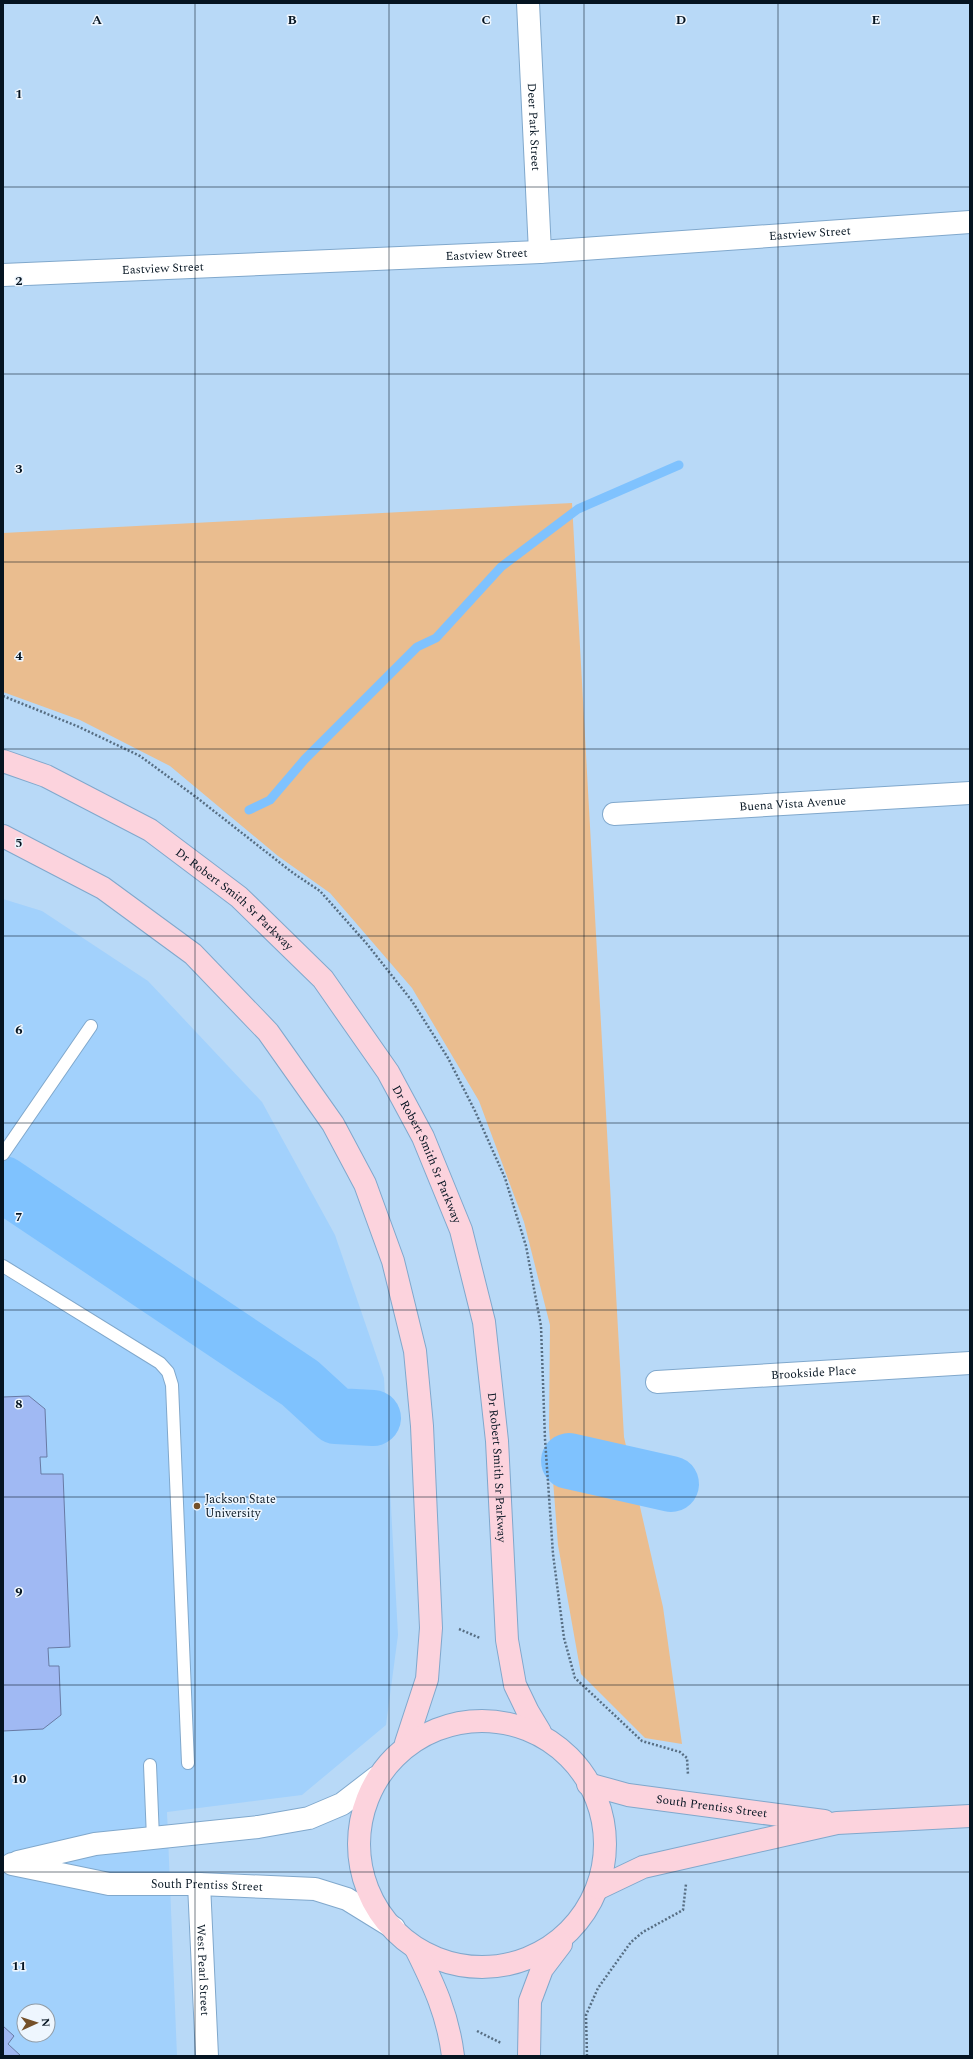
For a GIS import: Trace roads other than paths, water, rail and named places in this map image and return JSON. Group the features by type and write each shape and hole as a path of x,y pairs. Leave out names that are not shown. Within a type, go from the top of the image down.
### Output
{"street":[{"name":"Deer Park Street","path":"528,3 540,252"},
{"name":"Eastview Street","path":"3,275 540,252 970,222"},
{"name":"Dr Robert Smith Sr Parkway","path":"3,761 46,776 150,830 239,897 323,979 388,1072 424,1137 461,1230 484,1322 497,1441 507,1640 515,1685 528,1712 540,1732"},
{"name":"Buena Vista Avenue","path":"614,814 970,793"},
{"path":"3,836 103,888 193,954 268,1032 333,1124 364,1184 393,1261 415,1351 422,1426 431,1628 427,1679 406,1743 377,1777 365,1806 359,1840 363,1878 379,1911 394,1928 416,1949 448,1963 487,1967 519,1962 544,1950 569,1935"},
{"name":"Brookside Place","path":"657,1382 970,1363"},
{"path":"406,1743 430,1732 457,1724 480,1721 515,1726 540,1732 568,1751 588,1784 602,1825 604,1855 599,1888 590,1912 569,1935 542,1969 530,2001 529,2056"},
{"name":"South Prentiss Street","path":"7,1864 95,1844 265,1826 309,1818 342,1804 377,1777"},
{"name":"South Prentiss Street","path":"588,1784 634,1796 837,1823"},
{"name":"South Prentiss Street","path":"599,1888 643,1867 837,1823 970,1816"},
{"name":"South Prentiss Street","path":"7,1864 109,1884 199,1884 315,1889 347,1899 394,1928"},
{"name":"West Pearl Street","path":"199,1884 207,2056"},
{"path":"416,1949 438,1994 450,2031 453,2056"}],"lane":[{"path":"3,1154 92,1026"},
{"path":"3,1266 160,1362 168,1372 172,1385 188,1763"},
{"path":"150,1765 153,1838"}],"waterway":[{"path":"249,810 270,800 305,759 417,647 436,638 501,567 578,509 679,465"},
{"path":"3,1184 300,1383 336,1416 373,1418"},
{"path":"569,1461 671,1484"}],"place":[{"name":"Jackson State University","path":"197,1506"}]}
